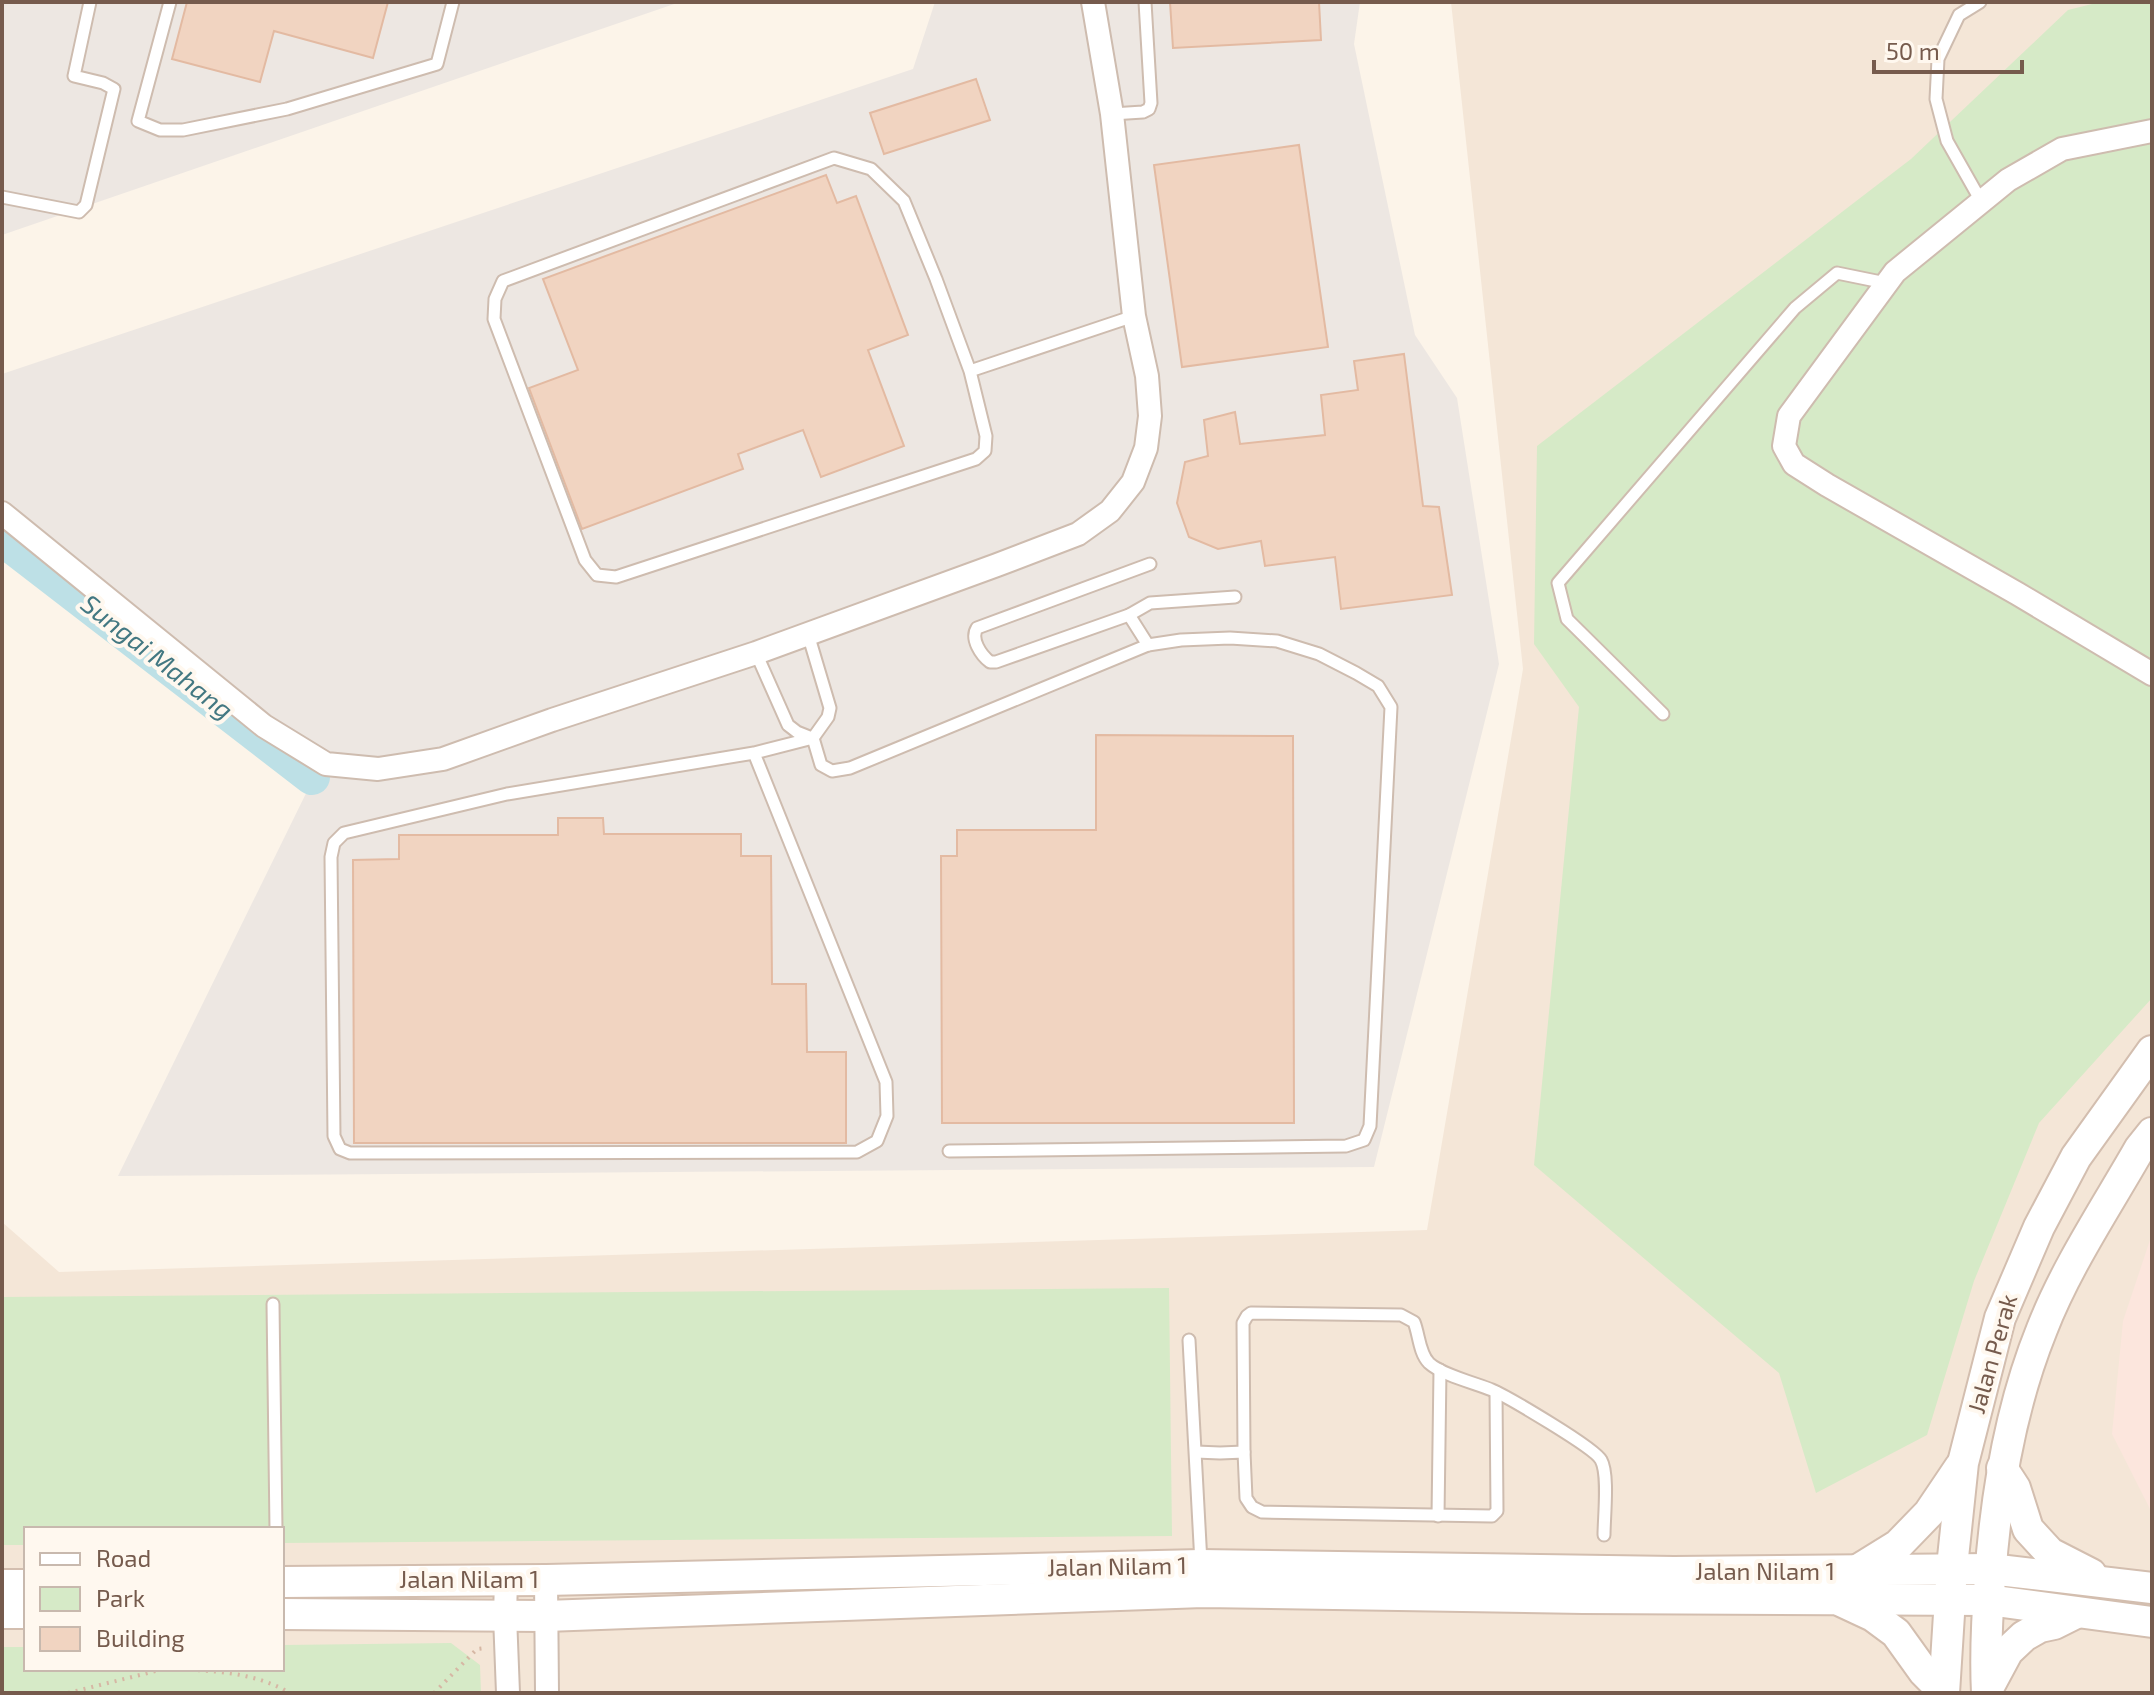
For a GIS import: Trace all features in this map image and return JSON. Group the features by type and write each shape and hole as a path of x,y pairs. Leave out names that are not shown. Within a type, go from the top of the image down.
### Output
{"main road":[{"name":"Jalan Perak","path":"1944,1692 1963,1463 2000,1318 2027,1251 2076,1157 2152,1051"},
{"name":"Jalan Perak","path":"1987,1691 1985,1636 1990,1569 2002,1468 2018,1403 2042,1329 2076,1258 2140,1148 2152,1133"},
{"path":"1856,1571 1898,1545 1929,1513 1963,1463"},
{"path":"2002,1468 2015,1488 2028,1529 2050,1553 2106,1583"},
{"name":"Jalan Nilam 1","path":"284,1582 1202,1579 1990,1569 2152,1588"},
{"name":"Jalan Nilam 1","path":"284,1614 506,1631 546,1616 1202,1579 1839,1600 1988,1600 2152,1622"},
{"path":"2,1585 24,1585"},
{"path":"1839,1600 1873,1616 1896,1633 1924,1672 1944,1692"},
{"path":"1987,1691 2008,1651 2024,1636 2078,1612"},
{"path":"2,1613 24,1613"}],"street":[{"path":"2,513 264,726 326,764 378,769 443,759 756,653 1078,534 1110,511 1133,482 1146,448 1150,416 1147,376 1134,316 1112,114 1093,2"},
{"path":"2152,131 2062,149 2008,180 1895,272 1789,416 1784,446 1794,464 1827,485 2152,674"},
{"path":"506,1580 508,1693"},
{"path":"546,1580 547,1693"}],"lane":[{"path":"2,197 79,212 86,205 114,89 74,76 90,2"},
{"path":"170,2 138,121 160,130 183,130 287,109 437,64 453,2"},
{"path":"1112,114 1143,112 1149,109 1151,103 1145,2"},
{"path":"1980,2 1959,15 1938,59 1936,99 1947,141 1981,201"},
{"path":"834,158 871,169 904,201 970,371 986,436 985,451 976,459 616,577 597,575 585,560 494,319 495,299 503,281 834,158"},
{"path":"1663,714 1567,619 1558,583 1795,308 1837,273 1886,283"},
{"path":"970,371 1134,316"},
{"path":"1150,564 977,628 974,638 986,659 996,662 1129,615 1150,603 1235,597"},
{"path":"1129,615 1148,645"},
{"path":"754,753 886,1082 887,1116 877,1141 857,1152 350,1153 340,1149 334,1136 331,857 334,843 344,833 507,794 754,753 813,738 828,717 830,708 808,634"},
{"path":"813,738 821,765 832,771 850,768 1148,645 1181,640 1230,638 1277,641 1319,654 1378,686 1391,707 1370,1126 1364,1140 1346,1146 949,1151"},
{"path":"756,653 788,725 813,738"},
{"path":"273,1304 276,1527"},
{"path":"1496,1392 1497,1511 1492,1516 1262,1512 1252,1507 1246,1498 1243,1323 1247,1316 1251,1313 1401,1315 1414,1322 1429,1363 1496,1392 1586,1446 1601,1460 1606,1481 1604,1535"},
{"path":"1189,1340 1202,1579"},
{"path":"1438,1516 1440,1370"},
{"path":"1196,1452 1244,1452"}],"path":[{"path":"434,1693 477,1649 506,1631"},
{"path":"68,1693 156,1671"},
{"path":"214,1671 234,1672 275,1684 290,1693"}],"shaded area":[{"path":"2,2 680,2 2,235"},
{"path":"935,2 1360,2 1354,44 1415,335 1457,398 1499,664 1374,1167 118,1176 316,773 2,531 2,374 913,69"},
{"path":"1451,2 2152,2 2152,1693 2,1693 2,1222 59,1272 1427,1230 1523,669"},
{"path":"2152,1234 2152,1513 2112,1434 2123,1321"}],"green space":[{"path":"2100,2 2152,2 2152,998 2039,1123 1974,1281 1927,1435 1816,1493 1779,1373 1534,1165 1579,707 1534,644 1537,446 1911,159 2068,10"},
{"path":"1169,1288 1172,1536 284,1543 284,1527 24,1527 24,1545 2,1545 2,1297"},
{"path":"451,1643 480,1665 481,1693 2,1693 2,1647 24,1647 24,1671 284,1671 284,1645"}],"building":[{"path":"187,2 388,2 373,58 274,31 260,82 172,59"},
{"path":"1170,2 1319,2 1321,40 1173,48"},
{"path":"976,79 990,120 884,154 870,113"},
{"path":"1299,145 1328,347 1182,367 1154,165"},
{"path":"826,175 837,203 856,196 908,335 868,350 904,446 821,477 803,430 738,454 743,469 582,529 529,388 578,370 543,279"},
{"path":"1404,354 1423,506 1439,507 1452,595 1341,609 1335,557 1265,566 1261,541 1218,549 1189,537 1177,503 1185,462 1208,456 1204,420 1235,412 1240,444 1325,435 1321,395 1358,390 1354,361"},
{"path":"1096,735 1293,736 1294,1123 942,1123 941,856 957,856 957,830 1096,830"},
{"path":"558,818 603,818 604,834 741,834 741,856 771,856 772,984 806,984 807,1052 846,1052 846,1143 354,1143 353,860 399,859 399,835 558,835"}],"waterway":[{"name":"Sungai Mahang","path":"2,538 312,777"}]}
